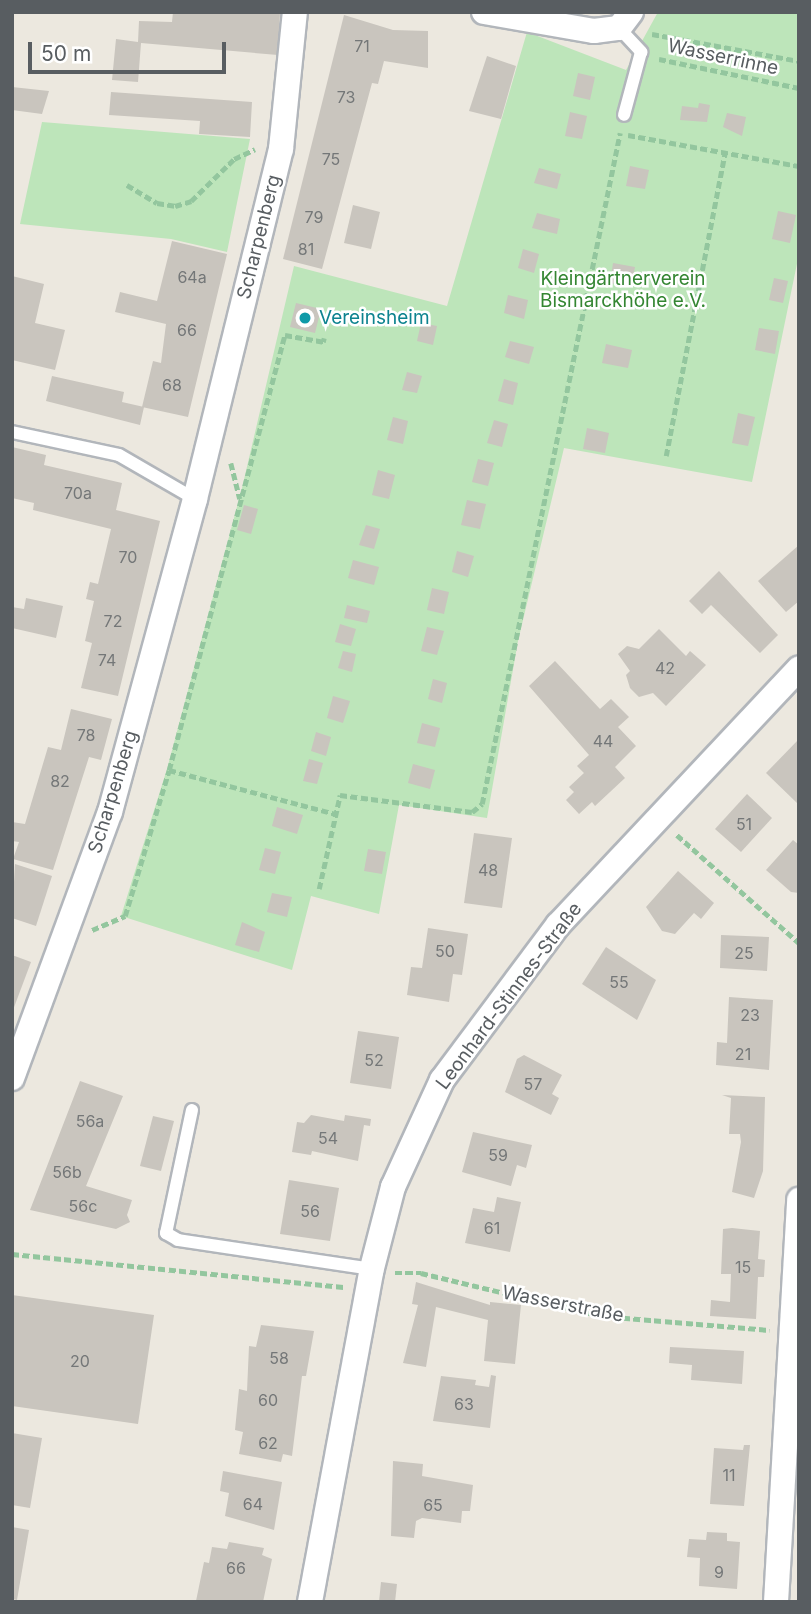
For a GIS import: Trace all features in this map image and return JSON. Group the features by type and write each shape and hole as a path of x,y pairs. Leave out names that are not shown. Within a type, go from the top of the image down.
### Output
{"street":[{"name":"Scharpenberg","path":"12,1079 110,812 195,499 281,149 295,12"},
{"path":"484,12 594,31 625,20"},
{"name":"Leonhard-Stinnes-Straße","path":"310,1602 371,1277 393,1187 442,1080 558,925 799,668"},
{"path":"776,1602 795,1332 799,1200"}],"lane":[{"path":"624,115 642,52 625,20"},
{"path":"12,432 119,456 195,499"},
{"path":"192,1110 166,1233 178,1240 371,1277"}],"path":[{"path":"625,20 799,61"},
{"name":"Wasserrinne","path":"642,52 799,88"},
{"path":"319,889 340,795 472,812 482,804 624,115"},
{"path":"637,136 799,166"},
{"path":"127,185 157,204 175,206 209,188 246,150 281,149"},
{"path":"666,456 725,152"},
{"path":"125,916 169,770 285,335 324,342 324,338"},
{"path":"169,770 336,814"},
{"path":"673,832 799,943"},
{"name":"Wasserstraße","path":"12,1254 371,1277 421,1273 602,1316 795,1332"}],"green space":[{"name":"Kleingärtnerverein Bismarckhöhe e.V.","path":"658,12 799,12 799,254 752,482 564,448 518,641 487,818 399,805 379,914 311,896 292,970 121,916 167,769 242,488 294,266 447,306 527,32 626,70"},
{"path":"42,122 250,139 227,252 171,239 20,224"}],"building":[{"path":"173,12 280,12 278,55 141,43 138,82 112,80 116,39 138,42 139,21 172,22"},
{"path":"344,15 393,30 428,31 428,68 384,61 378,84 372,83 322,269 283,259"},
{"path":"487,56 516,66 501,119 469,111"},
{"path":"578,73 595,77 590,100 573,96"},
{"path":"12,87 49,91 42,114 12,110"},
{"path":"111,92 252,102 250,137 199,134 200,121 109,115"},
{"path":"699,103 710,105 707,122 680,120 682,106 698,108"},
{"path":"570,112 587,116 582,139 565,136"},
{"path":"727,113 746,117 742,136 723,127"},
{"path":"630,166 649,170 645,189 626,186"},
{"path":"539,168 561,174 557,189 534,183"},
{"path":"353,205 380,212 371,249 344,243"},
{"path":"778,211 796,215 790,243 772,239"},
{"path":"537,213 560,219 557,234 532,228"},
{"path":"172,241 227,254 188,417 142,407 153,361 161,363 166,324 115,312 120,292 157,301"},
{"path":"523,249 539,254 534,273 518,268"},
{"path":"613,263 635,267 631,287 610,283"},
{"path":"12,276 44,284 35,323 65,330 55,370 12,360"},
{"path":"774,278 788,281 783,303 769,300"},
{"path":"508,295 528,300 524,319 504,313"},
{"name":"Vereinsheim","path":"296,303 321,309 315,333 290,327"},
{"path":"421,323 437,326 433,345 417,341"},
{"path":"759,328 779,331 775,354 755,350"},
{"path":"510,341 534,347 529,364 505,357"},
{"path":"606,344 632,350 628,368 602,363"},
{"path":"407,372 422,376 417,393 402,390"},
{"path":"52,376 124,392 122,402 144,407 140,425 46,401"},
{"path":"504,379 518,383 513,405 498,401"},
{"path":"738,413 755,417 748,446 732,443"},
{"path":"393,417 408,421 403,444 387,440"},
{"path":"494,420 508,424 502,447 487,443"},
{"path":"587,428 609,433 605,453 583,449"},
{"path":"12,447 46,455 44,465 122,483 116,510 160,521 118,696 81,688 92,643 85,641 94,601 86,599 90,582 98,584 111,529 33,510 34,503 12,498"},
{"path":"478,459 494,463 488,486 472,482"},
{"path":"378,470 395,475 389,499 372,495"},
{"path":"467,500 486,504 480,529 461,525"},
{"path":"244,505 258,509 251,534 237,530"},
{"path":"366,525 380,529 374,549 359,545"},
{"path":"799,545 799,601 786,612 758,581"},
{"path":"457,551 474,556 468,577 452,572"},
{"path":"353,560 379,567 374,585 348,578"},
{"path":"719,571 778,635 760,653 711,605 702,614 689,601"},
{"path":"432,588 449,592 444,614 427,610"},
{"path":"26,598 63,606 56,638 12,628 12,607 24,609"},
{"path":"347,605 370,611 367,623 344,618"},
{"path":"340,624 356,629 351,646 335,642"},
{"path":"427,627 444,631 437,655 421,651"},
{"path":"659,629 686,656 690,651 706,665 666,706 653,693 639,697 630,688 626,675 630,671 618,654 627,646 639,649"},
{"path":"343,651 356,654 352,672 338,668"},
{"path":"555,661 600,709 611,699 629,717 618,727 636,746 615,767 625,778 595,806 592,802 579,814 566,800 574,792 569,787 584,773 577,766 589,755 529,686"},
{"path":"433,679 447,683 442,703 428,699"},
{"path":"333,696 350,701 343,723 327,718"},
{"path":"71,709 112,719 101,760 89,757 53,870 13,859 19,842 12,841 12,822 25,824 48,747 61,750"},
{"path":"422,723 440,728 435,747 417,743"},
{"path":"316,732 331,737 326,756 311,751"},
{"path":"799,739 799,800 797,803 766,773"},
{"path":"309,759 323,763 317,784 303,781"},
{"path":"413,764 435,770 430,789 408,783"},
{"path":"747,794 772,818 741,852 715,829"},
{"path":"277,807 303,815 297,834 272,826"},
{"path":"474,833 512,838 502,908 464,903"},
{"path":"793,840 799,845 799,893 791,892 766,870"},
{"path":"265,848 281,852 275,874 259,870"},
{"path":"368,849 386,852 382,874 364,871"},
{"path":"15,864 52,876 36,926 12,918"},
{"path":"678,871 714,903 701,919 694,913 675,934 662,931 646,907"},
{"path":"272,893 292,897 287,917 267,912"},
{"path":"242,922 265,932 259,952 235,945"},
{"path":"428,928 468,934 462,975 453,974 449,1002 407,995 411,967 422,968"},
{"path":"721,935 769,937 767,971 720,968"},
{"path":"606,947 656,980 637,1020 582,984"},
{"path":"12,955 31,962 13,1010 12,1010"},
{"path":"729,997 773,1000 769,1070 716,1065 717,1042 727,1043"},
{"path":"358,1031 399,1037 391,1089 350,1083"},
{"path":"524,1055 562,1075 552,1094 559,1098 551,1115 505,1092 517,1059"},
{"path":"80,1081 123,1096 86,1186 132,1200 127,1215 130,1222 116,1229 30,1210"},
{"path":"722,1095 765,1097 763,1171 754,1198 732,1192 741,1142 740,1134 729,1134 731,1098"},
{"path":"311,1115 344,1121 345,1115 371,1119 370,1126 364,1125 358,1161 312,1151 311,1155 292,1152 297,1122 304,1123"},
{"path":"153,1116 174,1121 161,1171 140,1166"},
{"path":"473,1132 532,1145 526,1168 517,1165 511,1186 462,1172"},
{"path":"289,1180 339,1188 330,1241 280,1234"},
{"path":"497,1197 521,1202 510,1252 465,1243 473,1208 494,1212"},
{"path":"723,1229 760,1231 758,1259 765,1260 764,1277 758,1277 756,1319 710,1316 711,1300 730,1302 731,1274 721,1274"},
{"path":"416,1282 490,1305 490,1302 521,1305 515,1364 484,1361 488,1320 436,1307 426,1367 403,1363 418,1305 412,1304"},
{"path":"12,1295 154,1315 138,1424 12,1406"},
{"path":"261,1325 314,1331 306,1376 302,1376 292,1456 283,1454 281,1462 239,1454 243,1432 235,1430 239,1389 247,1391 249,1346 256,1347"},
{"path":"670,1347 744,1351 742,1384 691,1380 692,1365 669,1363"},
{"path":"491,1375 496,1376 490,1428 433,1421 441,1376 476,1380 475,1385 489,1387"},
{"path":"12,1433 42,1438 30,1508 12,1505"},
{"path":"744,1445 750,1445 744,1506 710,1504 714,1448 743,1450"},
{"path":"393,1461 423,1464 422,1476 473,1485 470,1511 462,1511 461,1523 422,1518 416,1521 414,1538 391,1536"},
{"path":"223,1471 282,1482 274,1530 225,1516 229,1493 220,1491"},
{"path":"12,1527 29,1530 17,1600 12,1599"},
{"path":"707,1532 727,1533 727,1541 740,1542 737,1589 699,1586 700,1558 687,1557 689,1539 706,1540"},
{"path":"229,1542 264,1548 262,1555 272,1559 263,1602 196,1601 204,1562 209,1563 212,1547 227,1549"},
{"path":"381,1582 397,1584 395,1602 379,1602"}],"place":[{"name":"Vereinsheim","path":"305,318"}]}
